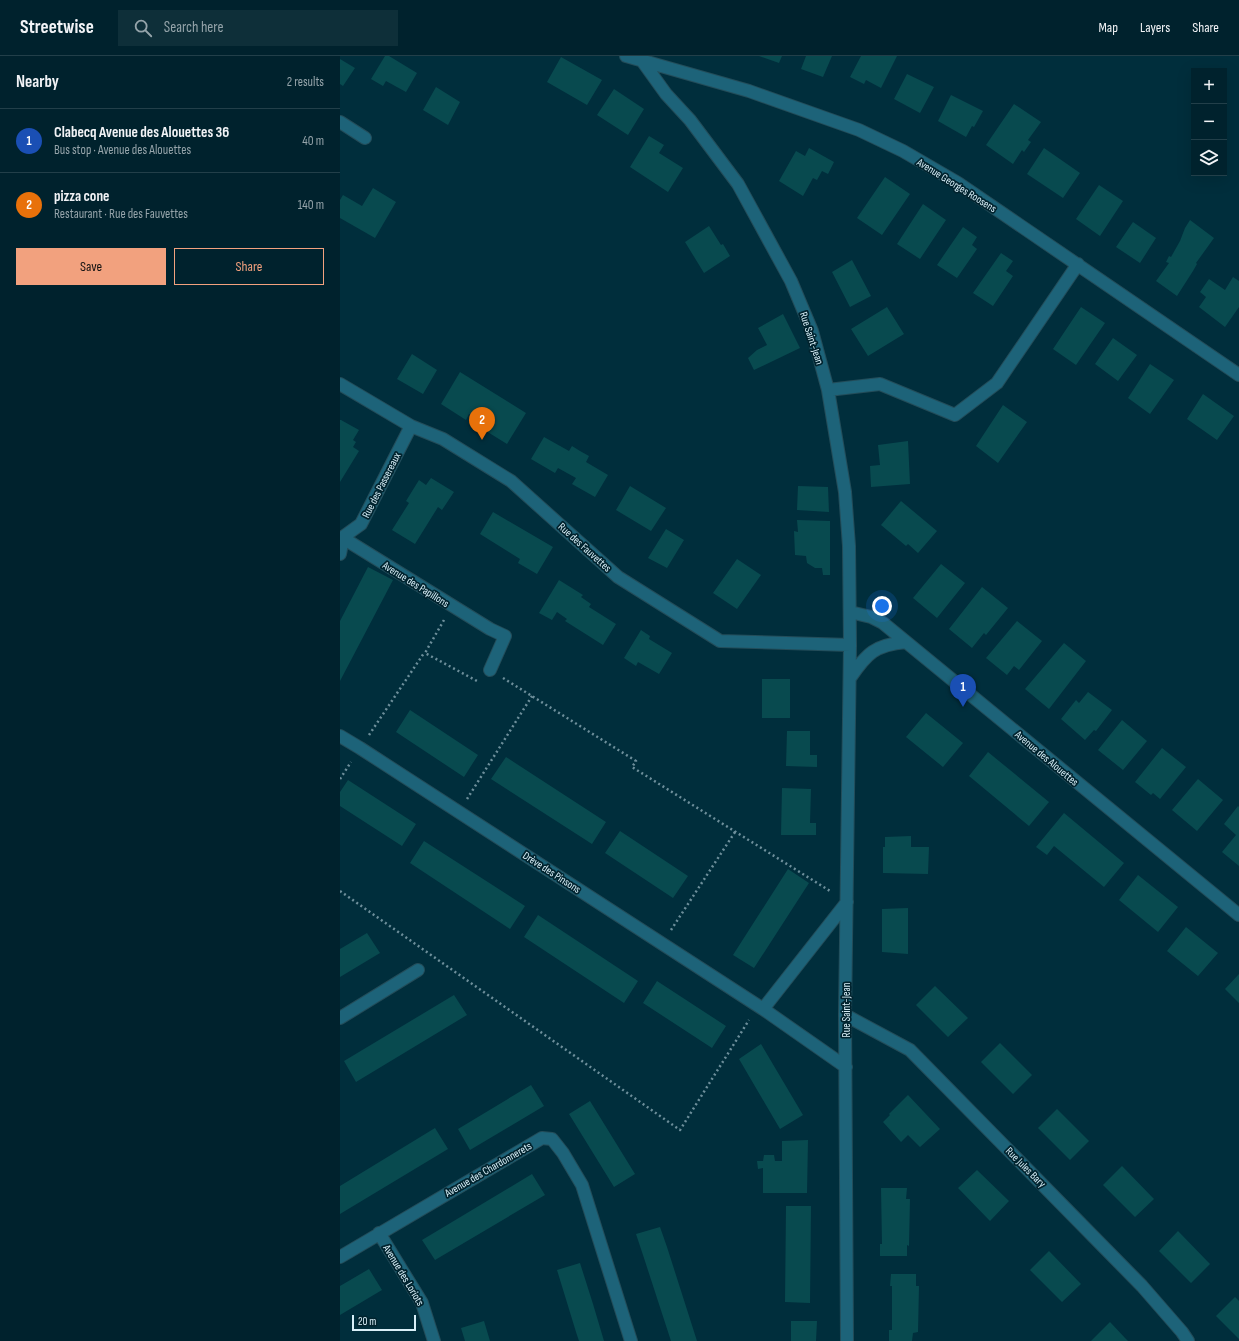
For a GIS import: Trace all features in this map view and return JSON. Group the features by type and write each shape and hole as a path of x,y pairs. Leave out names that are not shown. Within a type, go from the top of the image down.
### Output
{"street":[{"path":"626,56 643,62"},
{"name":"Avenue Georges Roosens","path":"643,62 749,91 859,130 903,151 958,183 1239,375"},
{"name":"Rue Saint-Jean","path":"643,62 666,94 690,120 738,184 791,281 812,331 828,390 845,492 849,546 850,612 845,1015 847,1341"},
{"path":"340,122 365,138"},
{"path":"828,390 880,384 955,415 997,383 1078,264"},
{"name":"Rue des Fauvettes","path":"340,384 411,426 443,439 511,481 618,577 720,641 850,645"},
{"name":"Rue des Passereaux","path":"342,539 360,524 411,426"},
{"path":"340,554 342,539"},
{"name":"Avenue des Papillons","path":"342,539 490,630 506,636 490,670"},
{"name":"Avenue des Alouettes","path":"850,612 871,617 883,623 1239,915"},
{"path":"850,678 862,660 875,649 889,644 906,642"},
{"name":"Drève des Pinsons","path":"340,736 760,1008 846,1067"},
{"path":"760,1008 847,902"},
{"path":"340,1018 418,970"},
{"name":"Rue Jules Bary","path":"845,1015 910,1050 1142,1286 1188,1341"},
{"name":"Avenue des Chardonnerets","path":"340,1257 542,1138 552,1139 564,1153 582,1185 632,1341"},
{"name":"Avenue des Loriots","path":"379,1233 422,1303 434,1341"}],"path":[{"path":"360,748 424,653 452,606"},
{"path":"424,653 482,684 490,670 636,761 632,767 847,902"},
{"path":"459,812 532,696"},
{"path":"662,944 735,832"},
{"path":"340,891 680,1130 760,1008"}],"building":[{"path":"385,56 389,56 417,73 406,92 386,81 383,86 371,79"},
{"path":"759,56 782,56 779,63"},
{"path":"806,56 832,56 823,77 801,69"},
{"path":"861,56 897,56 881,88 866,80 864,84 850,77"},
{"path":"561,57 602,80 587,105 547,82"},
{"path":"340,59 355,68 343,86 340,84"},
{"path":"907,74 934,87 920,113 894,99"},
{"path":"436,87 460,102 448,125 423,110"},
{"path":"614,89 644,109 628,135 597,115"},
{"path":"951,95 983,111 974,127 972,126 966,137 938,121"},
{"path":"1014,104 1041,122 1028,140 1031,142 1024,152 1022,150 1013,164 986,145"},
{"path":"649,136 664,145 659,153 683,168 668,192 630,167"},
{"path":"809,148 834,162 828,174 822,171 817,180 813,178 803,196 779,181 796,151 805,156"},
{"path":"1044,148 1080,173 1063,198 1027,174"},
{"path":"885,177 910,194 882,235 857,218"},
{"path":"1099,185 1123,201 1100,236 1076,219"},
{"path":"373,188 396,202 375,238 340,218 340,200 343,195 362,206"},
{"path":"923,204 946,220 920,259 897,244"},
{"path":"1190,220 1214,238 1196,263 1197,264 1193,271 1177,296 1156,281 1169,263 1166,262 1169,256 1171,257"},
{"path":"1133,222 1156,238 1140,263 1116,247"},
{"path":"709,226 730,256 704,273 685,242"},
{"path":"963,227 977,237 972,245 977,249 957,278 937,265"},
{"path":"1001,253 1013,261 1006,271 1013,276 993,306 973,293"},
{"path":"852,260 871,296 850,307 832,272"},
{"path":"1233,277 1239,281 1239,307 1225,327 1199,307 1206,297 1200,292 1209,279 1225,290"},
{"path":"887,307 904,334 868,356 851,329"},
{"path":"1081,307 1105,323 1076,365 1053,349"},
{"path":"783,314 800,348 754,370 748,358 757,350 767,345 758,328"},
{"path":"1113,338 1137,355 1118,381 1095,364"},
{"path":"412,354 437,370 423,394 397,379"},
{"path":"1150,364 1174,380 1150,414 1128,398"},
{"path":"460,372 526,413 507,444 486,431 489,426 469,414 466,420 441,404"},
{"path":"1203,394 1234,416 1217,440 1187,419"},
{"path":"1003,405 1027,422 998,463 976,446"},
{"path":"340,420 359,430 353,440 356,442 353,447 359,451 340,482"},
{"path":"544,437 569,451 572,446 589,456 586,462 608,475 595,497 572,484 576,478 558,468 555,473 531,459"},
{"path":"908,441 910,484 871,487 870,466 880,465 878,445"},
{"path":"431,478 454,492 442,510 438,507 415,544 392,530 409,503 406,501 419,480 426,485"},
{"path":"630,486 666,508 651,531 616,510"},
{"path":"798,486 828,487 829,512 797,510"},
{"path":"901,501 937,531 918,553 908,544 906,546 881,525"},
{"path":"493,512 553,547 537,574 518,563 520,559 480,534"},
{"path":"797,520 830,521 830,575 823,575 822,568 815,568 807,563 806,556 795,555 794,531 798,532"},
{"path":"666,529 684,540 667,568 648,558"},
{"path":"737,559 761,575 737,609 713,593"},
{"path":"941,564 965,583 937,618 913,598"},
{"path":"368,567 393,580 340,681 340,621"},
{"path":"559,580 583,595 581,597 591,604 589,607 616,624 603,645 565,621 567,619 557,612 552,620 539,613"},
{"path":"982,587 1008,608 986,635 984,633 972,648 949,629"},
{"path":"1017,621 1042,641 1019,670 1014,666 1007,675 986,658"},
{"path":"641,630 650,636 649,639 672,653 659,674 638,662 636,666 624,658"},
{"path":"1064,643 1086,661 1049,709 1025,689"},
{"path":"762,679 790,679 790,718 762,718"},
{"path":"1088,692 1112,710 1096,731 1094,730 1085,740 1061,719 1076,700 1079,703"},
{"path":"410,710 478,755 464,777 396,732"},
{"path":"926,713 963,743 943,767 906,737"},
{"path":"1122,720 1147,741 1123,770 1098,750"},
{"path":"787,731 810,731 810,755 817,755 817,767 786,766"},
{"path":"1162,748 1186,767 1160,799 1153,793 1151,795 1135,782"},
{"path":"988,752 1049,802 1029,826 969,776"},
{"path":"506,757 606,822 592,844 491,779"},
{"path":"1198,779 1223,800 1197,831 1172,810"},
{"path":"348,780 416,824 402,846 340,806 340,792"},
{"path":"782,788 811,789 810,823 816,823 816,835 781,835"},
{"path":"1238,806 1239,866 1222,852 1236,835 1224,824"},
{"path":"1064,813 1124,863 1104,887 1054,846 1047,855 1036,847"},
{"path":"620,831 688,876 673,898 605,853"},
{"path":"911,836 911,847 929,847 928,874 883,873 883,847 885,847 885,837"},
{"path":"424,841 525,906 510,929 410,863"},
{"path":"788,869 809,883 754,968 733,955"},
{"path":"1138,875 1178,907 1158,932 1119,900"},
{"path":"908,908 908,954 882,952 882,909"},
{"path":"538,915 638,981 624,1003 524,937"},
{"path":"1186,927 1218,953 1198,976 1167,951"},
{"path":"367,933 380,953 340,977 340,949"},
{"path":"1239,974 1239,1003 1225,989"},
{"path":"657,981 726,1026 712,1048 643,1003"},
{"path":"935,986 968,1018 948,1037 916,1005"},
{"path":"454,995 467,1015 356,1082 344,1061"},
{"path":"1000,1043 1032,1075 1013,1094 981,1062"},
{"path":"761,1044 803,1115 780,1129 739,1059"},
{"path":"531,1085 544,1106 470,1150 458,1129"},
{"path":"908,1095 940,1129 920,1147 908,1135 901,1142 883,1122"},
{"path":"590,1101 635,1174 614,1187 569,1114"},
{"path":"1057,1109 1089,1141 1070,1160 1038,1128"},
{"path":"435,1128 448,1149 340,1214 340,1186"},
{"path":"808,1140 807,1193 763,1193 763,1168 758,1169 757,1161 763,1161 764,1155 774,1155 775,1161 782,1161 782,1141"},
{"path":"1122,1166 1154,1199 1135,1217 1103,1185"},
{"path":"977,1170 1009,1201 990,1221 958,1188"},
{"path":"532,1174 545,1195 435,1260 422,1240"},
{"path":"881,1188 907,1188 906,1199 910,1199 909,1246 907,1245 907,1256 880,1256 880,1244 882,1244"},
{"path":"786,1206 811,1206 810,1303 785,1302"},
{"path":"660,1227 697,1341 671,1341 636,1234"},
{"path":"1178,1231 1210,1264 1191,1283 1159,1251"},
{"path":"1049,1251 1081,1284 1062,1302 1030,1270"},
{"path":"580,1263 604,1341 579,1341 576,1332 557,1270"},
{"path":"369,1269 382,1290 340,1315 340,1286"},
{"path":"891,1274 916,1274 916,1286 919,1286 918,1332 913,1333 912,1341 889,1341 889,1330 892,1330 892,1286 890,1286"},
{"path":"1235,1297 1239,1301 1239,1339 1216,1316"},
{"path":"484,1321 490,1341 465,1341 461,1328"},
{"path":"791,1321 817,1321 816,1341 791,1341"},
{"path":"1110,1322 1128,1341 1091,1341"}],"place":[{"name":"pizza cone","path":"482,440"},
{"name":"Clabecq Avenue des Alouettes 36","path":"963,707"}]}
